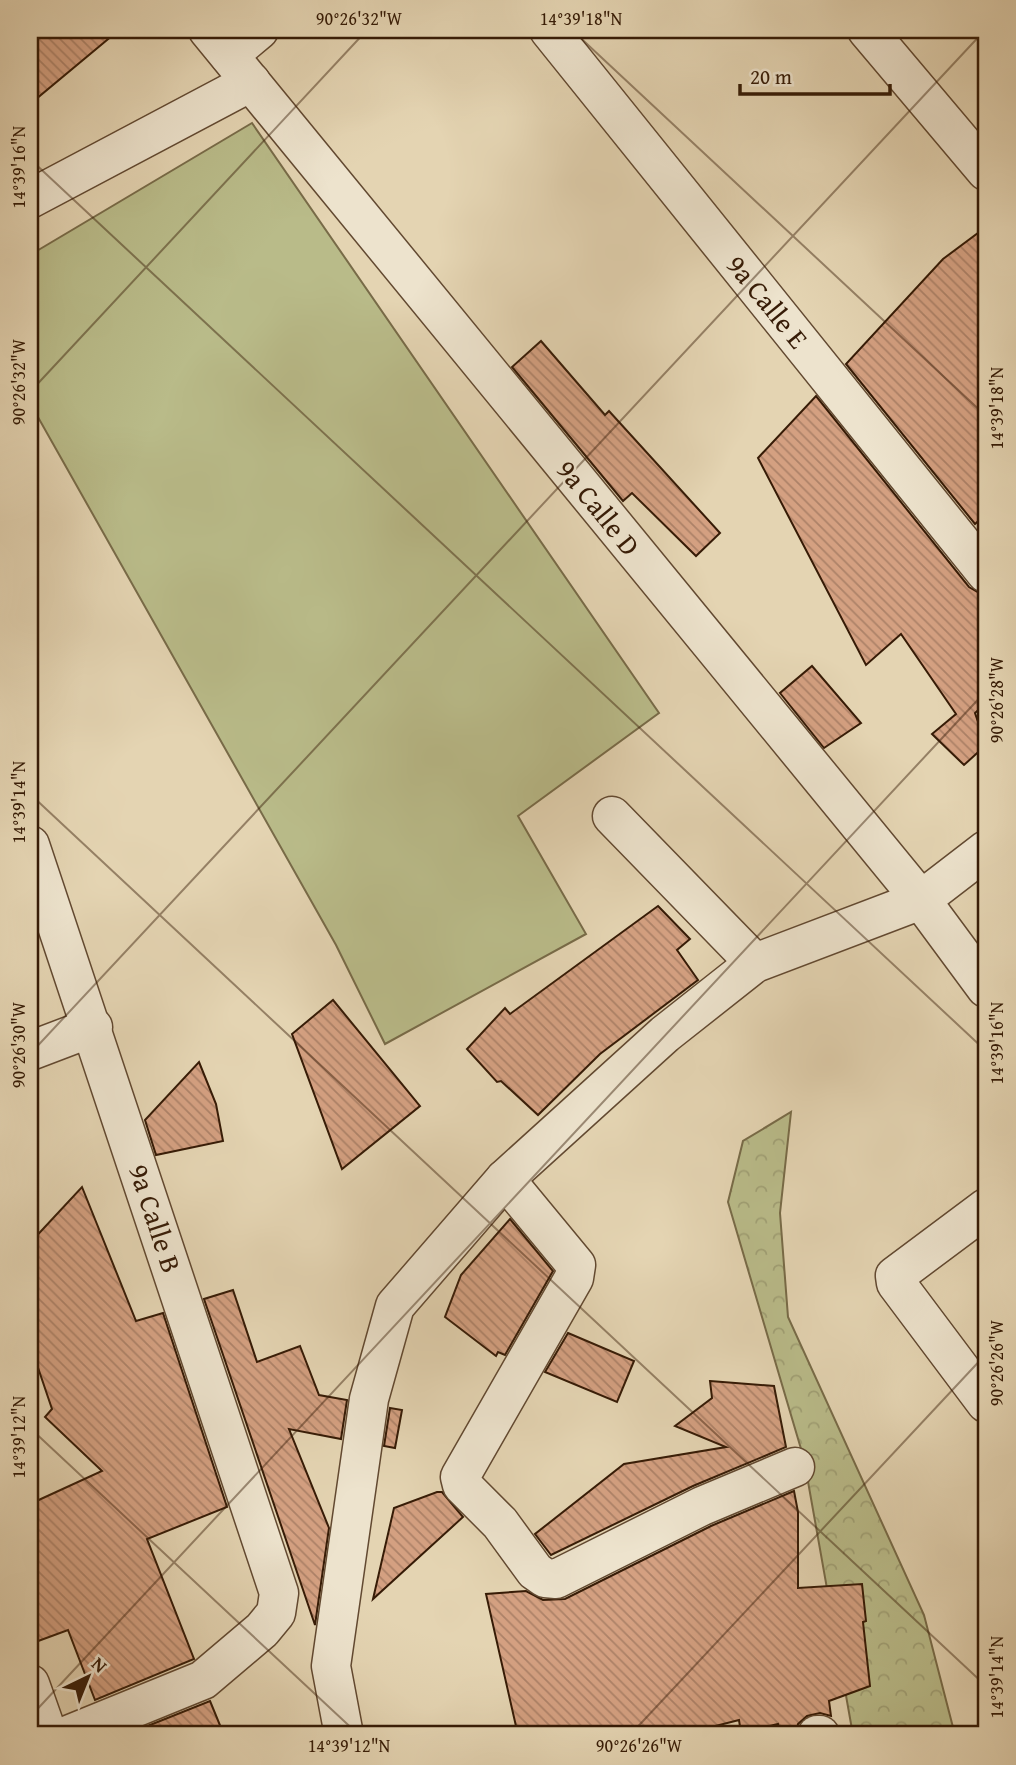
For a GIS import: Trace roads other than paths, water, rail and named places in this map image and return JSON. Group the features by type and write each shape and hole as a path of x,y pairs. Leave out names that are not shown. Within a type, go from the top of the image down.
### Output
{"street":[{"path":"30,199 229,56 259,30"},
{"name":"9a Calle E","path":"549,30 980,550"},
{"path":"867,30 986,171"},
{"name":"9a Calle D","path":"229,56 921,900 986,988"},
{"path":"612,816 755,963"},
{"name":"9a Calle B","path":"30,845 93,1027 279,1593 276,1613 262,1630 203,1680 68,1735"},
{"path":"344,1735 331,1666 369,1399 395,1306 505,1179 665,1034 755,963 921,900 986,850"},
{"path":"30,1051 93,1027"},
{"path":"505,1179 576,1265 574,1278 460,1477 462,1485 500,1523 535,1571 556,1579 702,1506 795,1467"},
{"path":"986,1208 895,1276 896,1283 986,1403"},
{"path":"30,1684 48,1735"}]}
